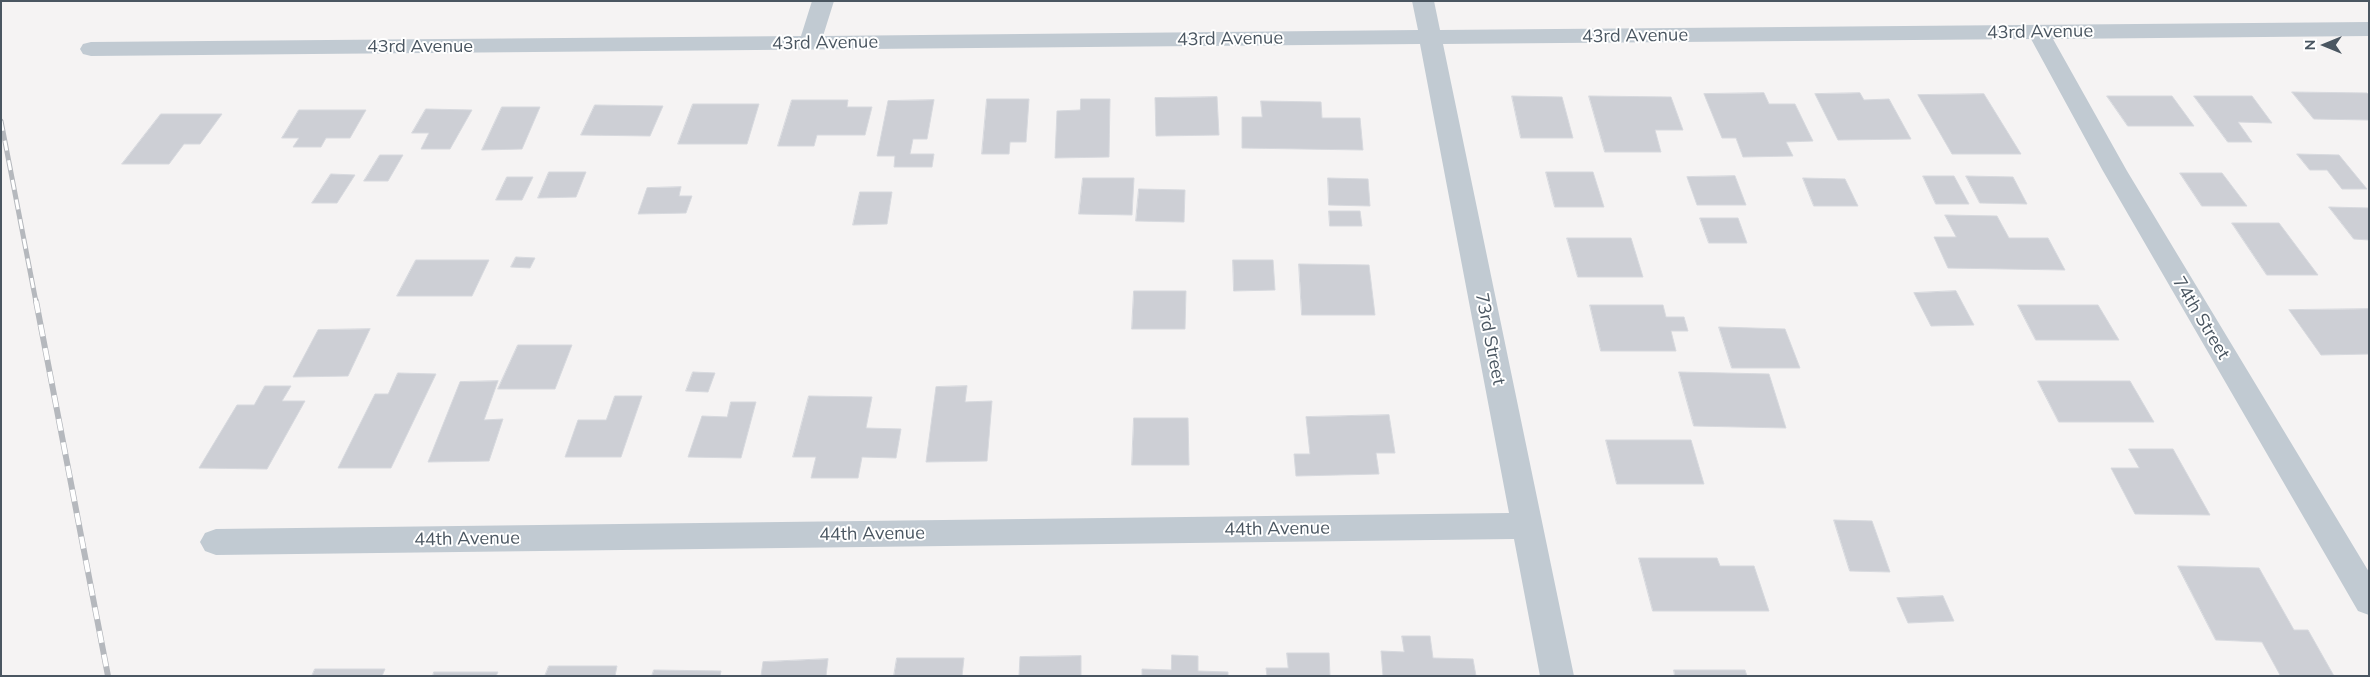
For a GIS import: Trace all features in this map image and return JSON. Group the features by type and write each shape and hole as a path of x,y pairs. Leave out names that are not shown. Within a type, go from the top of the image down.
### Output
{"street":[{"path":"810,43 823,1"},
{"name":"73rd Street","path":"1423,1 1557,676"},
{"name":"43rd Avenue","path":"91,50 2369,29"},
{"name":"74th Street","path":"2038,32 2115,171 2369,602"},
{"name":"44th Avenue","path":"216,542 1527,526"}],"building":[{"path":"2292,92 2367,93 2369,95 2369,120 2314,119"},
{"path":"1764,93 1769,104 1795,104 1813,141 1786,142 1793,156 1743,157 1736,138 1722,138 1704,94"},
{"path":"1860,93 1864,100 1889,99 1911,139 1838,140 1815,94"},
{"path":"1984,94 2021,154 1952,154 1918,95"},
{"path":"1512,96 1562,97 1573,138 1521,138"},
{"path":"1589,96 1671,97 1683,130 1655,130 1661,152 1605,152"},
{"path":"2107,96 2172,96 2194,126 2128,126"},
{"path":"2194,96 2252,96 2272,123 2238,122 2252,142 2228,142"},
{"path":"1217,97 1219,135 1156,136 1155,98"},
{"path":"987,99 1029,99 1026,142 1010,142 1009,154 982,154"},
{"path":"1081,99 1110,99 1109,157 1055,158 1057,111 1080,110"},
{"path":"792,100 848,100 847,107 872,107 865,135 817,135 814,146 778,146"},
{"path":"934,100 927,139 913,139 910,154 934,154 932,167 894,167 895,156 877,156 888,101"},
{"path":"1261,101 1321,102 1322,118 1360,118 1363,150 1242,148 1242,117 1262,117"},
{"path":"693,104 759,104 747,144 678,144"},
{"path":"595,105 663,106 650,136 581,135"},
{"path":"502,107 540,107 522,149 482,150"},
{"path":"426,109 472,110 450,149 421,149 429,133 412,133"},
{"path":"299,110 366,110 350,138 326,138 321,147 293,147 299,138 282,138"},
{"path":"161,114 222,114 200,144 184,144 169,164 122,164"},
{"path":"2297,154 2339,155 2367,189 2342,189 2327,170 2310,170"},
{"path":"380,155 403,155 388,181 364,181"},
{"path":"549,172 586,172 576,197 538,198"},
{"path":"1546,172 1593,172 1604,207 1555,207"},
{"path":"2180,173 2222,173 2247,206 2202,206"},
{"path":"331,174 355,175 337,203 312,203"},
{"path":"1735,176 1746,205 1697,205 1687,177"},
{"path":"1923,176 1954,176 1969,204 1936,204"},
{"path":"1966,176 2013,177 2027,204 1980,203"},
{"path":"507,177 533,177 522,200 496,200"},
{"path":"1083,178 1134,178 1132,215 1079,214"},
{"path":"1328,178 1368,179 1370,206 1329,205"},
{"path":"1803,178 1845,179 1858,206 1814,206"},
{"path":"681,187 679,196 692,196 686,213 638,214 647,188"},
{"path":"1139,189 1185,190 1184,222 1136,221"},
{"path":"860,192 892,192 887,224 853,225"},
{"path":"2329,207 2369,208 2369,240 2354,239"},
{"path":"1329,211 1360,211 1362,226 1330,226"},
{"path":"1945,215 1997,216 2009,238 2048,238 2065,270 1948,268 1934,237 1956,237"},
{"path":"1700,218 1738,218 1747,243 1709,243"},
{"path":"2232,223 2279,223 2318,275 2267,275"},
{"path":"1567,238 1631,238 1643,277 1578,277"},
{"path":"516,257 535,258 530,268 511,267"},
{"path":"416,260 489,260 472,296 397,296"},
{"path":"1233,260 1273,260 1275,290 1234,291"},
{"path":"1299,264 1369,265 1375,315 1302,315"},
{"path":"1134,291 1186,291 1185,329 1132,329"},
{"path":"1956,291 1974,325 1931,326 1914,293"},
{"path":"1590,305 1663,305 1666,317 1684,317 1688,331 1671,331 1676,351 1601,351"},
{"path":"2018,305 2098,305 2119,340 2036,340"},
{"path":"2369,309 2369,354 2321,355 2289,310"},
{"path":"1719,327 1785,329 1800,368 1732,368"},
{"path":"370,329 348,376 293,377 318,330"},
{"path":"518,345 572,345 555,389 498,389"},
{"path":"693,372 715,373 708,392 686,391"},
{"path":"1679,372 1769,374 1786,428 1694,426"},
{"path":"398,373 436,374 391,468 338,468 375,394 388,394"},
{"path":"498,381 484,420 503,419 489,461 428,462 460,382"},
{"path":"2038,381 2130,381 2154,422 2059,422"},
{"path":"265,386 291,386 282,401 305,401 267,469 199,468 237,405 254,405"},
{"path":"967,386 965,402 992,401 987,461 926,462 936,387"},
{"path":"615,396 642,396 621,457 565,457 578,420 606,420"},
{"path":"809,396 872,397 866,428 901,429 896,458 862,457 858,478 811,478 816,457 793,457"},
{"path":"731,402 756,402 741,458 688,457 702,416 727,417"},
{"path":"1389,415 1395,453 1376,453 1379,474 1296,476 1294,454 1310,454 1306,417"},
{"path":"1134,418 1188,418 1189,465 1132,465"},
{"path":"1606,440 1691,440 1704,484 1617,484"},
{"path":"2129,449 2173,449 2210,515 2135,514 2111,468 2139,468"},
{"path":"1834,520 1872,521 1890,572 1850,571"},
{"path":"1639,558 1717,558 1720,566 1754,566 1769,611 1653,611"},
{"path":"2178,566 2259,568 2294,630 2308,630 2334,676 2280,675 2262,642 2216,640"},
{"path":"1943,596 1954,621 1908,623 1897,598"},
{"path":"1402,636 1430,636 1433,658 1473,659 1476,676 1383,676 1381,651 1404,652"},
{"path":"1287,653 1329,653 1330,676 1267,676 1266,668 1288,668"},
{"path":"1172,655 1198,656 1198,671 1228,672 1228,676 1142,676 1142,669 1171,670"},
{"path":"1081,656 1081,676 1019,676 1020,657"},
{"path":"897,658 964,658 962,676 894,676"},
{"path":"828,659 826,676 761,676 763,662"},
{"path":"549,666 617,666 615,676 545,676"},
{"path":"315,669 385,669 382,676 312,676"},
{"path":"654,670 721,671 720,676 652,676"},
{"path":"1674,670 1745,670 1747,676 1675,676"},
{"path":"434,672 498,672 496,676 433,676"}],"railway":[{"path":"1,121 36,302"},
{"path":"36,301 108,676"}]}
